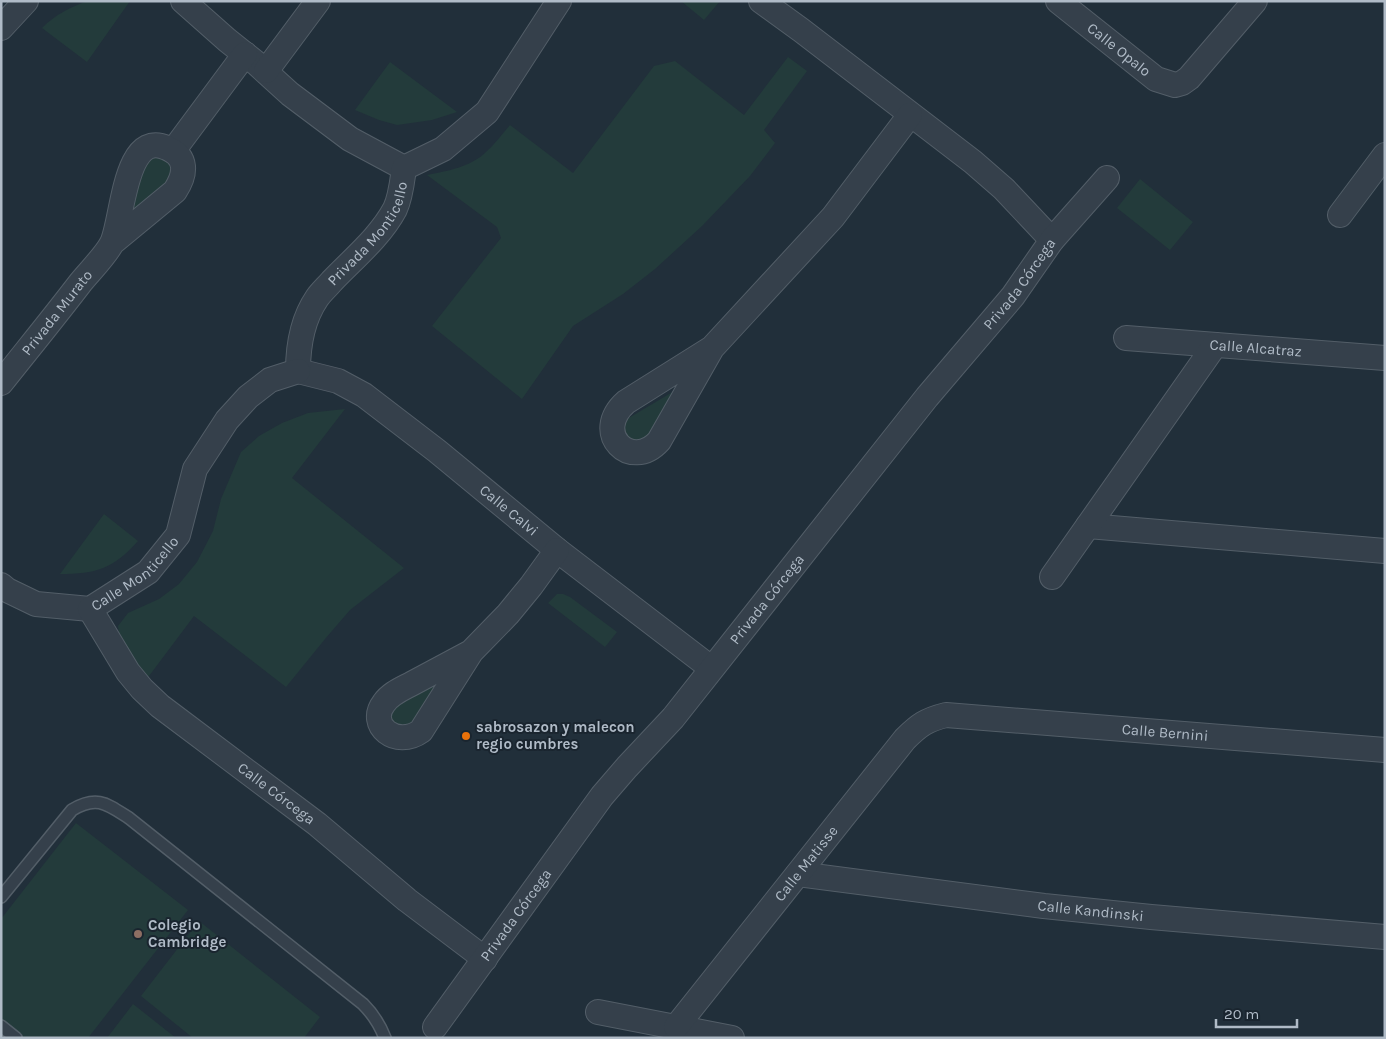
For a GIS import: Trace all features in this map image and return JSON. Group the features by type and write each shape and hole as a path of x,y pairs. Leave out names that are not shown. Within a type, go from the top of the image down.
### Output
{"street":[{"path":"1,28 26,1"},
{"path":"183,1 290,94 350,139 404,168"},
{"path":"266,72 318,1"},
{"name":"Privada Monticello","path":"298,371 298,346 304,323 317,298 389,219 396,207 404,168 443,149 488,112 559,1"},
{"path":"761,1 802,30 973,162 1004,189 1052,240"},
{"name":"Calle Opalo","path":"1058,1 1156,79 1174,85 1182,83 1189,78 1255,1"},
{"path":"174,151 245,54"},
{"path":"712,348 619,408 611,428 617,442 623,448 636,453 644,452 655,446 712,348 833,217 910,115"},
{"name":"Privada Murato","path":"1,383 112,243 175,191 183,177 183,169 181,160 174,151 162,145 149,146 137,157 130,169 112,243"},
{"path":"1340,214 1384,158"},
{"name":"Privada Córcega","path":"435,1027 596,803 673,718 927,397 1013,296 1052,240 1107,178"},
{"name":"Calle Alcatraz","path":"1126,338 1385,358"},
{"path":"1052,577 1215,345"},
{"name":"Calle Calvi","path":"298,371 338,380 364,395 437,451 557,550 711,668"},
{"name":"Calle Monticello","path":"1,586 36,604 90,609 148,572 178,536 195,470 227,420 248,397 270,380 298,371"},
{"path":"1088,526 1385,551"},
{"path":"471,652 526,593 557,550"},
{"name":"Calle Córcega","path":"90,609 128,672 160,706 317,824 414,905 485,959"},
{"name":"Calle Bernini","path":"946,715 1385,750"},
{"name":"Calle Matisse","path":"676,1027 905,739 917,727 928,720 946,715"},
{"name":"Calle Kandinski","path":"798,874 1044,906 1385,937"},
{"path":"598,1012 732,1038"}],"lane":[{"path":"1,897 72,810 84,803 95,802 105,804 129,818 363,1004 375,1017 385,1038"},
{"path":"1,1026 16,1038"}],"green space":[{"path":"88,1 130,1 87,62 42,28 63,12"},
{"path":"681,1 720,1 704,20"},
{"path":"788,57 807,71 764,130 775,143 750,176 702,226 655,269 623,294 573,326 522,399 432,326 501,238 497,227 427,175 458,168 480,157 510,125 573,173 654,66 675,61 744,115"},
{"path":"390,62 457,112 432,120 397,125 355,110"},
{"path":"157,157 166,158 176,174 146,212 127,212 145,162"},
{"path":"1140,179 1193,222 1170,250 1117,208"},
{"path":"676,390 662,432 632,446 623,428 627,419"},
{"path":"345,409 292,478 404,568 350,610 286,687 194,616 146,680 120,641 118,626 128,613 159,599 179,584 197,562 213,531 221,499 241,452 259,436 282,423 308,413"},
{"path":"104,514 138,541 120,558 103,568 84,573 60,574"},
{"path":"557,594 570,597 617,632 605,647 548,603"},
{"path":"451,679 420,727 399,733 390,716 395,710 417,693"},
{"path":"76,823 188,910 88,1038 24,1038 1,1020 1,919"},
{"path":"199,921 320,1017 304,1038 193,1038 141,996"},
{"path":"133,1004 176,1038 107,1038"}],"place":[{"name":"sabrosazon y malecon regio cumbres","path":"466,736"},
{"name":"Colegio Cambridge","path":"138,934"}]}
